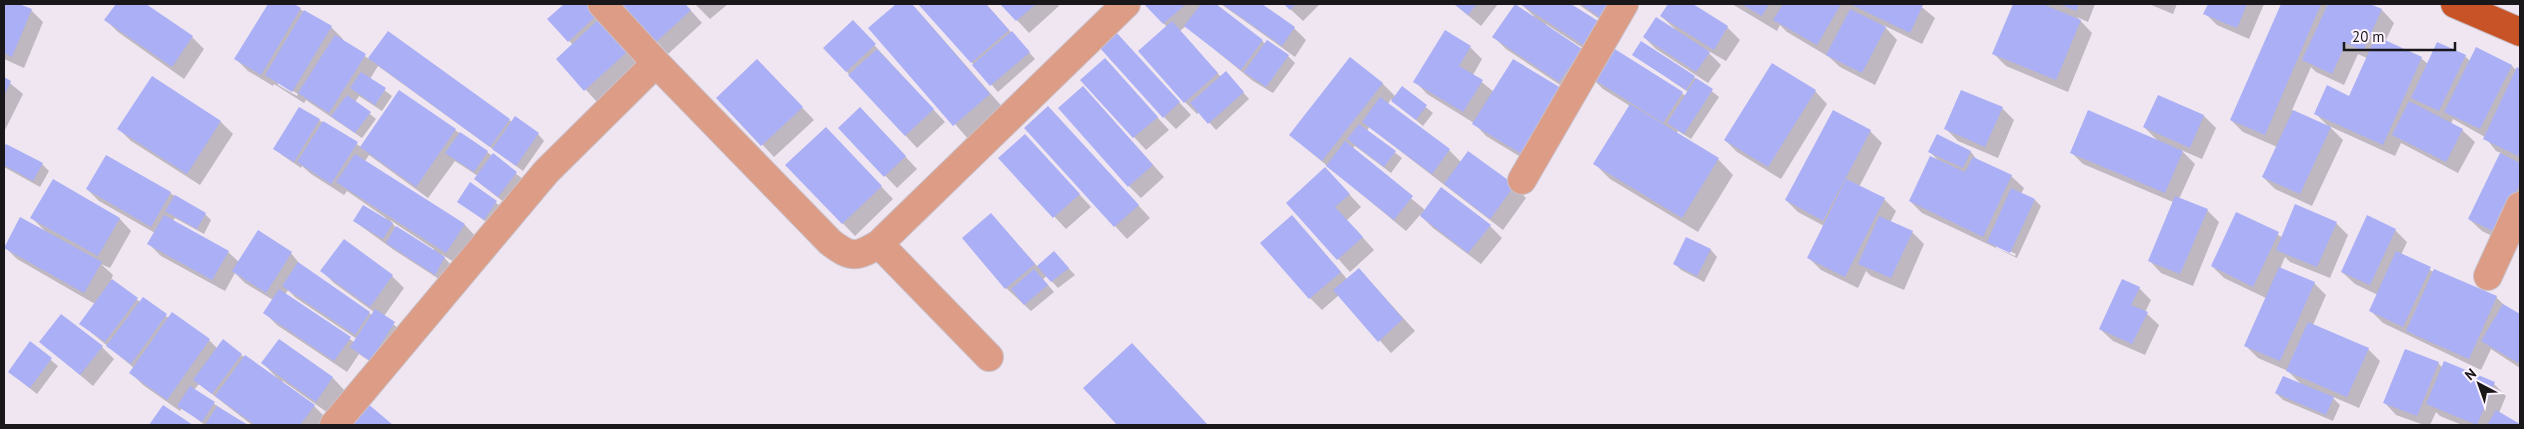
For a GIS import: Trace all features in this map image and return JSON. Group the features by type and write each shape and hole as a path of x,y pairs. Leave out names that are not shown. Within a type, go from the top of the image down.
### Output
{"main road":[{"path":"2455,4 2520,32"}],"street":[{"path":"602,4 656,63 830,242 845,254 861,255 879,244 1126,4"},
{"path":"1522,180 1624,4"},
{"path":"334,425 546,172 656,63"},
{"path":"2488,276 2520,206"},
{"path":"879,244 989,357"}],"building":[{"path":"4,4 19,4 32,9 12,57 4,53"},
{"path":"116,4 146,4 193,36 172,67 104,20"},
{"path":"268,4 294,4 301,8 261,75 234,59"},
{"path":"564,4 586,4 597,15 568,42 547,19"},
{"path":"621,4 685,4 691,10 655,43"},
{"path":"896,4 912,4 990,94 953,126 868,28"},
{"path":"918,4 986,4 1009,30 971,63"},
{"path":"1000,4 1036,4 1016,21"},
{"path":"1144,4 1186,4 1163,24"},
{"path":"1201,4 1216,4 1263,40 1241,70 1184,26"},
{"path":"1222,4 1262,4 1295,27 1282,46"},
{"path":"1284,4 1296,4 1290,10"},
{"path":"1454,4 1477,4 1468,15"},
{"path":"1515,4 1582,49 1559,82 1492,37"},
{"path":"1520,4 1571,4 1598,21 1583,45"},
{"path":"1581,4 1613,4 1602,19"},
{"path":"1668,4 1693,4 1728,26 1714,50 1660,16"},
{"path":"1741,4 1769,4 1762,16"},
{"path":"1783,4 1841,4 1817,45 1773,20"},
{"path":"1850,4 1921,4 1923,5 1910,33"},
{"path":"2013,4 2042,4 2081,20 2056,80 1992,54"},
{"path":"2059,4 2079,4 2076,11"},
{"path":"2208,4 2247,4 2237,28 2203,14"},
{"path":"2281,4 2321,4 2265,135 2230,120"},
{"path":"2328,4 2370,4 2382,9 2363,51 2346,43 2332,74 2302,60"},
{"path":"1850,9 1886,27 1862,73 1826,55"},
{"path":"304,10 332,26 292,92 265,75"},
{"path":"1656,17 1710,52 1696,72 1643,37"},
{"path":"599,19 628,51 584,91 556,59"},
{"path":"853,20 876,44 846,72 823,48"},
{"path":"1172,21 1218,73 1184,103 1138,51"},
{"path":"1445,30 1471,46 1459,66 1483,80 1463,112 1413,82"},
{"path":"388,31 510,119 490,147 368,58"},
{"path":"1012,31 1030,52 990,86 972,65"},
{"path":"1115,31 1180,102 1163,118 1099,47"},
{"path":"335,35 366,54 329,113 298,93"},
{"path":"2376,36 2422,57 2383,145 2314,114 2327,85 2349,96"},
{"path":"1267,40 1289,55 1266,87 1244,72"},
{"path":"1641,41 1695,76 1686,90 1632,55"},
{"path":"2437,42 2466,55 2439,111 2411,98"},
{"path":"1610,46 1683,92 1663,123 1590,77"},
{"path":"2476,47 2512,65 2480,129 2444,112"},
{"path":"877,49 934,109 905,136 848,75"},
{"path":"1350,57 1383,83 1322,161 1289,135"},
{"path":"1105,58 1158,117 1133,138 1080,80"},
{"path":"757,59 803,107 761,146 716,98"},
{"path":"1513,59 1566,91 1525,156 1472,124"},
{"path":"1772,63 1816,90 1768,167 1724,140"},
{"path":"2517,67 2520,69 2520,157 2483,139"},
{"path":"1226,71 1244,92 1208,124 1190,103"},
{"path":"361,72 386,88 375,105 350,88"},
{"path":"152,76 221,121 187,174 117,129"},
{"path":"4,77 11,81 4,96"},
{"path":"1696,78 1713,89 1684,134 1667,123"},
{"path":"1083,86 1153,165 1128,187 1058,108"},
{"path":"1402,86 1427,105 1416,120 1391,101"},
{"path":"399,90 456,129 416,187 360,147"},
{"path":"1961,90 2003,107 1985,147 1944,129"},
{"path":"347,95 371,112 355,133 331,116"},
{"path":"2158,95 2204,115 2190,148 2143,127"},
{"path":"1380,97 1450,149 1432,174 1362,122"},
{"path":"2409,101 2463,129 2446,162 2392,135"},
{"path":"1630,104 1719,158 1682,218 1593,164"},
{"path":"1048,106 1139,205 1114,227 1024,128"},
{"path":"299,107 320,119 294,162 273,149"},
{"path":"860,107 906,156 884,177 838,128"},
{"path":"1833,110 1871,130 1823,221 1785,200"},
{"path":"2088,110 2183,151 2165,193 2070,153"},
{"path":"2293,110 2331,127 2300,194 2262,177"},
{"path":"515,116 539,133 516,166 492,149"},
{"path":"323,121 358,142 331,184 297,162"},
{"path":"1359,124 1396,151 1384,167 1347,139"},
{"path":"826,127 882,186 842,224 785,165"},
{"path":"460,132 488,151 474,172 445,153"},
{"path":"1025,134 1080,194 1053,218 998,158"},
{"path":"1937,134 1971,151 1963,168 1928,152"},
{"path":"1345,141 1413,196 1394,220 1326,166"},
{"path":"6,144 43,163 33,181 4,165 4,148"},
{"path":"1468,151 1515,185 1490,219 1444,184"},
{"path":"493,153 517,172 498,197 474,179"},
{"path":"2500,153 2520,163 2520,184 2497,233 2468,219"},
{"path":"355,154 465,224 446,253 336,182"},
{"path":"106,155 171,192 151,227 86,189"},
{"path":"1930,156 1965,172 1973,157 2012,175 1983,237 1909,201"},
{"path":"1325,167 1350,194 1335,207 1363,237 1337,260 1286,203"},
{"path":"53,179 120,218 98,256 30,218"},
{"path":"1846,179 1885,198 1845,277 1807,258"},
{"path":"470,182 497,201 484,220 457,202"},
{"path":"1441,187 1491,225 1468,253 1420,216"},
{"path":"2011,188 2035,199 2010,253 1987,242"},
{"path":"175,195 206,213 197,229 165,211"},
{"path":"2175,196 2208,209 2180,274 2148,261"},
{"path":"2295,204 2337,222 2317,267 2276,250"},
{"path":"363,205 393,223 383,239 353,221"},
{"path":"2236,212 2279,232 2253,287 2211,266"},
{"path":"991,213 1035,264 1005,289 962,238"},
{"path":"164,215 229,251 212,280 147,244"},
{"path":"1292,215 1341,272 1309,299 1260,243"},
{"path":"2367,215 2396,229 2370,285 2341,272"},
{"path":"1879,216 1913,231 1891,278 1858,264"},
{"path":"20,217 102,262 84,293 4,248"},
{"path":"396,226 445,257 435,275 386,243"},
{"path":"258,230 292,252 266,293 232,271"},
{"path":"1686,237 1711,249 1697,276 1673,264"},
{"path":"344,239 393,275 370,307 320,271"},
{"path":"1054,251 1069,268 1051,282 1037,266"},
{"path":"2396,251 2431,267 2403,327 2369,311"},
{"path":"298,262 370,312 355,335 282,286"},
{"path":"2279,267 2315,282 2280,361 2244,346"},
{"path":"1359,268 1403,319 1378,342 1333,290"},
{"path":"1034,269 1048,285 1024,305 1011,289"},
{"path":"2434,269 2497,296 2469,359 2406,331"},
{"path":"112,279 138,298 105,342 79,324"},
{"path":"2122,279 2140,287 2131,305 2148,312 2132,344 2099,329"},
{"path":"279,289 351,337 334,361 263,313"},
{"path":"143,297 167,314 131,364 106,346"},
{"path":"2503,304 2520,314 2520,364 2481,341"},
{"path":"375,309 395,322 370,361 350,347"},
{"path":"172,312 210,339 167,400 129,373"},
{"path":"61,314 103,346 80,375 39,342"},
{"path":"2308,322 2369,348 2347,397 2286,371"},
{"path":"223,339 242,354 212,394 193,380"},
{"path":"279,339 333,377 316,402 261,363"},
{"path":"30,341 52,358 30,388 8,372"},
{"path":"1132,343 1208,425 1117,425 1083,388"},
{"path":"2405,349 2439,362 2417,416 2383,403"},
{"path":"245,355 315,405 300,425 255,425 215,396"},
{"path":"2444,361 2495,382 2477,425 2426,404"},
{"path":"2283,376 2334,397 2326,415 2275,393"},
{"path":"190,386 215,402 202,422 177,406"},
{"path":"367,403 393,425 347,425"},
{"path":"163,405 193,425 149,425"},
{"path":"217,406 248,425 205,425"},
{"path":"2496,410 2520,424 2520,425 2487,425"}]}
